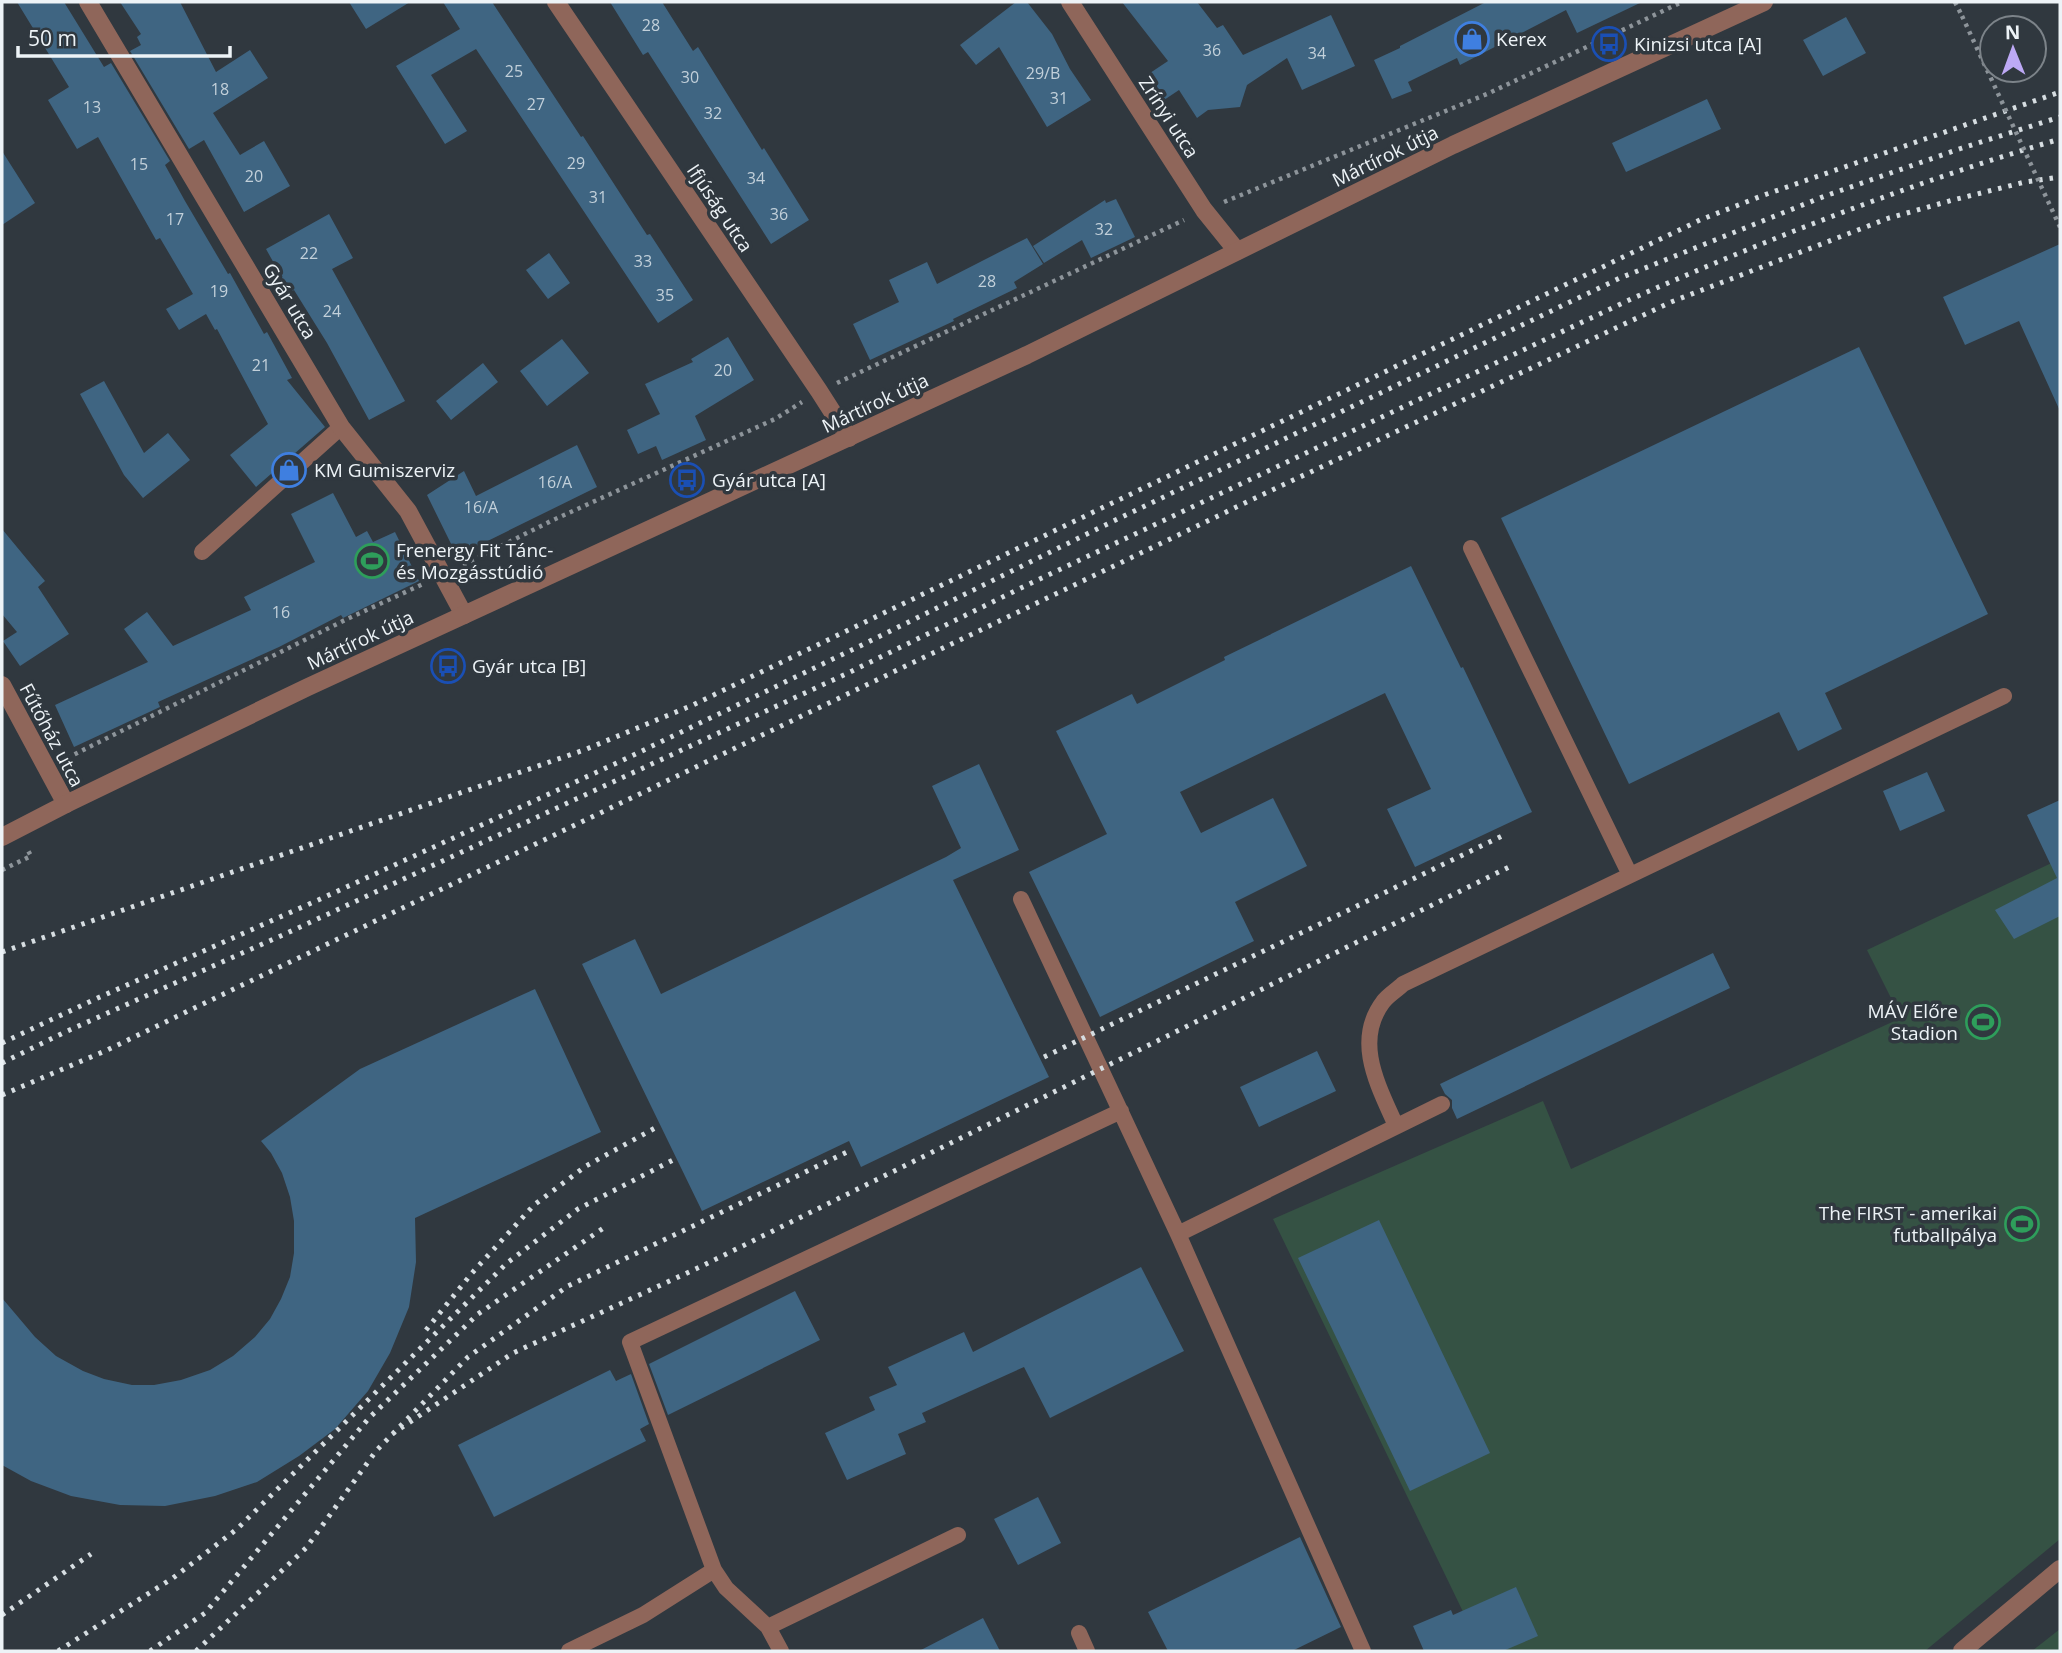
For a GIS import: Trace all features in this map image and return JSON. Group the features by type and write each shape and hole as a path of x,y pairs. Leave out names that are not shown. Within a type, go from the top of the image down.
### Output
{"street":[{"name":"Gyár utca","path":"88,2 341,427 408,511 464,615"},
{"name":"Ifjúság utca","path":"556,2 849,438"},
{"name":"Zrínyi utca","path":"1070,2 1204,210 1237,251"},
{"name":"Mártírok útja","path":"2,837 308,687 1027,355 1453,145 1759,3"},
{"name":"Fűtőház utca","path":"2,685 66,804"},
{"path":"1962,1651 2060,1569"}],"lane":[{"path":"202,552 341,427"},
{"path":"1471,548 1630,875"},
{"path":"1396,1126 1373,1074 1369,1052 1370,1027 1383,1002 1403,984 2004,696"},
{"path":"1021,899 1178,1234 1363,1651"},
{"path":"1178,1234 1442,1104"},
{"path":"781,1651 768,1627 726,1588 714,1570 630,1342 1121,1111"},
{"path":"768,1627 958,1535"},
{"path":"569,1651 643,1615 714,1570"},
{"path":"1079,1633 1087,1651"}],"path":[{"path":"1955,2 2060,226"}],"green space":[{"path":"2060,859 2060,1539 1925,1651 1482,1651 1273,1219 1543,1101 1571,1169 1901,1018 1867,950"},
{"path":"2060,1629 2060,1651 2032,1651"}],"building":[{"path":"17,2 64,2 104,67 111,63 170,161 165,165 185,201 264,334 267,332 292,378 287,380 325,427 256,487 230,455 268,424 217,329 215,330 206,314 179,330 166,309 193,294 160,238 156,240 98,137 77,149 48,100 69,87"},
{"path":"120,2 180,2 216,72 250,50 268,78 213,113 240,155 264,141 290,186 244,212 204,140 189,149 130,51 141,45 137,37 141,34"},
{"path":"349,2 410,2 366,29"},
{"path":"443,2 492,2 693,300 658,323 476,49 431,75 467,131 445,144 396,66 460,29"},
{"path":"610,2 662,2 693,51 698,47 809,220 771,244 648,52 643,55"},
{"path":"1016,2 1027,2 1052,34 1070,69 1091,100 1047,127 999,47 976,65 960,45"},
{"path":"1122,2 1197,2 1217,28 1223,25 1243,55 1331,15 1355,66 1302,90 1287,58 1247,85 1240,107 1208,110 1197,118 1179,90 1164,100 1147,75 1168,61"},
{"path":"1486,2 1642,2 1577,33 1566,10 1460,65 1457,58 1408,82 1412,91 1392,99 1374,60"},
{"path":"1846,17 1866,53 1823,76 1803,40"},
{"path":"1707,99 1721,129 1626,172 1612,143"},
{"path":"2,151 35,203 2,225"},
{"path":"1116,199 1135,237 1091,258 1082,240 1044,263 1033,246 1105,200 1106,203"},
{"path":"329,214 353,258 332,269 405,401 369,420 327,343 294,290 290,292 266,249"},
{"path":"1027,238 1043,264 1014,282 1017,288 870,360 853,324 899,302 889,280 927,262 937,284"},
{"path":"2060,244 2060,411 2019,321 1965,345 1943,297"},
{"path":"549,253 570,283 548,299 526,270"},
{"path":"728,337 754,380 695,416 706,440 662,460 656,446 638,454 627,430 660,414 645,384 693,362 691,359"},
{"path":"562,339 589,373 547,406 520,371"},
{"path":"1859,347 1988,614 1825,693 1842,729 1798,751 1779,712 1629,784 1501,518"},
{"path":"483,363 498,382 451,420 436,401"},
{"path":"104,381 144,453 168,433 190,460 143,498 124,475 80,394"},
{"path":"577,445 597,487 457,556 427,495 464,471 476,496"},
{"path":"333,493 356,537 367,531 373,542 395,532 419,581 158,702 160,707 74,747 55,705 148,662 124,629 147,612 173,646 251,610 244,597 315,562 291,514"},
{"path":"2,529 45,581 38,587 69,634 20,666 3,641 17,632 2,614"},
{"path":"1411,566 1532,812 1415,867 1387,809 1431,789 1385,693 1180,792 1201,833 1273,798 1307,866 1235,902 1254,941 1100,1017 1029,872 1107,834 1056,731 1132,694 1137,704 1225,660 1224,657"},
{"path":"979,764 1019,850 953,880 1049,1077 861,1167 849,1141 702,1211 582,964 635,939 661,994 946,857 961,848 932,786"},
{"path":"1927,772 1945,811 1900,831 1883,791"},
{"path":"2060,800 2060,916 2014,939 1995,910 2057,878 2027,815"},
{"path":"1713,953 1730,988 1457,1119 1452,1100 1440,1084"},
{"path":"535,989 601,1132 415,1218 416,1262 409,1307 390,1353 368,1391 335,1429 257,1482 215,1496 165,1506 120,1505 71,1496 31,1481 2,1465 2,1298 35,1337 56,1356 104,1379 132,1385 154,1385 181,1380 210,1370 233,1356 255,1337 270,1319 290,1277 294,1253 294,1221 290,1197 282,1173 261,1141 360,1069"},
{"path":"1317,1051 1336,1091 1259,1127 1240,1087"},
{"path":"1379,1220 1490,1453 1410,1491 1298,1258"},
{"path":"1141,1267 1184,1351 1050,1418 1024,1367 922,1413 926,1422 898,1434 906,1454 847,1480 825,1433 875,1410 869,1397 897,1385 888,1367 964,1332 973,1352"},
{"path":"795,1291 820,1340 668,1415 649,1364"},
{"path":"610,1370 616,1381 631,1374 649,1424 640,1429 646,1441 494,1517 458,1445"},
{"path":"1038,1497 1061,1543 1018,1565 994,1519"},
{"path":"1300,1537 1341,1627 1292,1651 1168,1651 1148,1612"},
{"path":"1516,1587 1538,1636 1503,1651 1424,1651 1413,1626 1451,1610 1453,1615"},
{"path":"983,1618 1000,1651 919,1651"}],"railway":[{"path":"2,952 584,750 693,705 1700,220 1764,195 2060,92"},
{"path":"2,1043 621,761 1620,278 1825,196 2060,117"},
{"path":"2,1063 848,673 1023,587 1631,299 1843,212 2060,139"},
{"path":"2,1095 105,1051 1249,501 1671,302 1889,218 2025,182 2060,177"},
{"path":"1044,1057 1504,835"},
{"path":"392,1434 513,1353 700,1267 1513,865"},
{"path":"426,1330 472,1273 534,1205 586,1166 655,1128"},
{"path":"196,1651 306,1548 376,1451 468,1357 568,1286 849,1151"},
{"path":"58,1651 173,1578 237,1529 507,1263 578,1209 673,1160"},
{"path":"150,1651 205,1613 369,1418 478,1314 605,1227"},
{"path":"2,1615 91,1554"}],"place":[{"name":"Kerex","path":"1472,39"},
{"name":"Kinizsi utca [A]","path":"1609,44"},
{"name":"KM Gumiszerviz","path":"289,470"},
{"name":"Gyár utca [A]","path":"687,480"},
{"name":"Frenergy Fit Tánc- és Mozgásstúdió","path":"372,561"},
{"name":"Gyár utca [B]","path":"448,666"},
{"name":"MÁV Előre Stadion","path":"1983,1022"},
{"name":"The FIRST - amerikai futballpálya","path":"2022,1224"}]}
